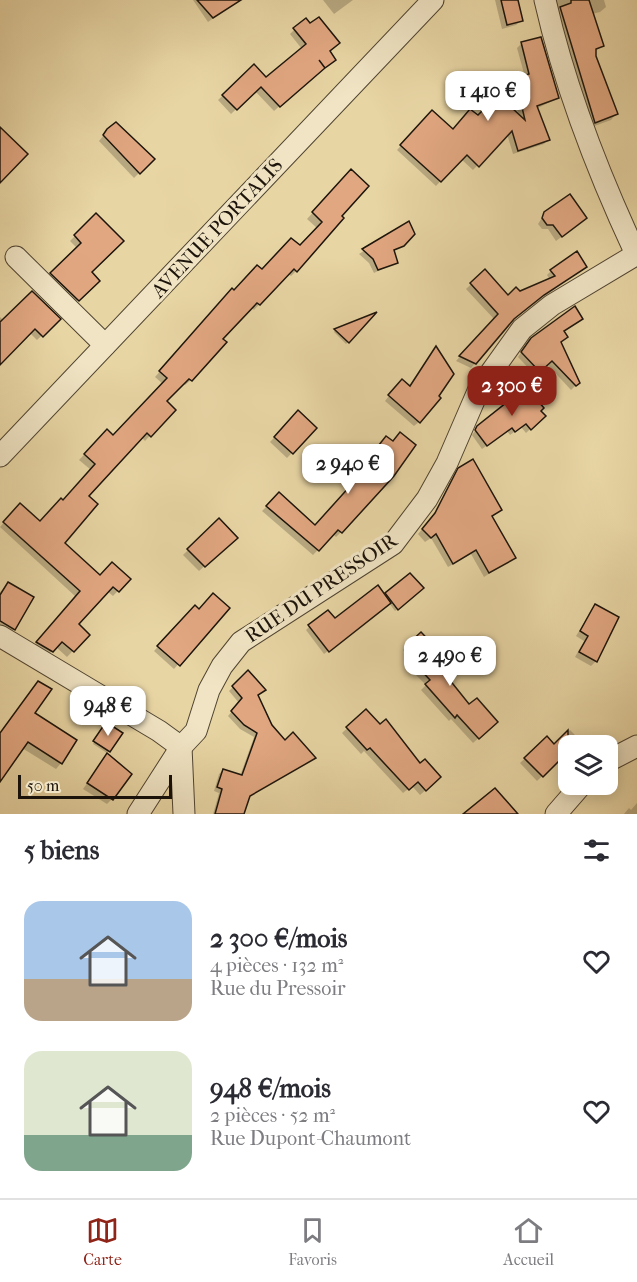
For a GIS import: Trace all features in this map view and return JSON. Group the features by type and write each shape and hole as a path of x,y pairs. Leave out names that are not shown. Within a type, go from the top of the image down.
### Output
{"street":[{"name":"AVENUE PORTALIS","path":"0,456 433,0"},
{"path":"545,0 557,54 582,127 637,254"},
{"name":"RUE DU PRESSOIR","path":"138,814 181,747 196,731 209,690 222,666 241,642 393,544 427,499 447,463 479,389 522,329 552,305 637,254"},
{"path":"16,256 105,345"},
{"path":"0,636 159,731 181,747 184,814"},
{"path":"618,756 637,746"},
{"path":"556,814 572,795"}],"building":[{"path":"197,0 241,0 213,18"},
{"path":"501,0 518,0 523,21 507,25"},
{"path":"571,0 589,0 604,46 596,49 596,56 618,114 595,123 560,7 571,3"},
{"path":"319,17 340,43 330,51 336,60 280,107 261,87 237,110 222,95 254,64 266,77 306,44 293,28 306,18 310,23"},
{"path":"541,37 559,98 537,106 550,140 518,151 512,131 479,167 467,155 441,182 400,145 432,110 453,129 470,109 478,115 498,95 525,120 515,78 529,74 521,42"},
{"path":"116,122 155,159 140,174 103,135"},
{"path":"0,127 28,154 0,183"},
{"path":"351,169 369,186 342,216 344,218 297,272 294,269 223,339 227,342 192,381 189,379 167,401 176,410 151,437 147,433 89,496 98,504 65,543 100,575 112,562 131,579 119,592 113,587 79,624 90,635 74,652 62,642 53,652 36,642 80,591 3,522 20,503 40,521 61,498 63,500 95,464 84,454 107,429 113,435 167,378 159,371 232,288 234,290 257,265 262,269 291,238 300,245 322,222 312,212"},
{"path":"570,194 587,218 562,237 553,225 547,225 542,218 544,212"},
{"path":"96,213 124,241 92,272 100,281 79,301 50,273 81,243 74,235"},
{"path":"409,221 415,234 404,246 394,250 398,263 378,270 373,259 362,249"},
{"path":"577,251 587,267 544,295 514,319 476,364 459,356 498,314 470,283 485,269 508,295 516,287 520,291 555,276 550,270"},
{"path":"32,291 61,319 43,337 35,329 0,365 0,322"},
{"path":"575,306 583,319 564,331 568,337 561,342 580,383 576,386 552,361 540,372 521,352 531,338"},
{"path":"377,312 349,343 334,329"},
{"path":"436,346 454,374 439,396 441,398 420,423 388,395 402,379 410,386"},
{"path":"526,387 544,408 541,411 546,416 531,430 526,424 515,432 512,428 487,446 475,430 477,426"},
{"path":"298,410 317,428 293,454 274,437"},
{"path":"400,432 416,445 394,476 342,533 338,530 319,551 266,506 279,492 315,525 370,464 367,460 386,436 393,441"},
{"path":"473,459 502,510 492,516 516,558 489,573 476,550 453,564 436,534 431,538 422,529 435,513 458,468"},
{"path":"219,518 238,538 205,567 187,549"},
{"path":"410,573 424,588 398,610 385,593"},
{"path":"8,582 34,597 15,630 0,621 0,595"},
{"path":"378,585 391,603 329,652 308,625 328,610 335,618"},
{"path":"213,593 230,608 180,666 157,646 195,605 199,609"},
{"path":"595,604 619,617 597,662 579,652 588,636 580,631"},
{"path":"421,632 458,671 449,679 469,704 477,698 498,722 479,739 457,715 455,718 425,684 430,680 416,665 421,660 407,645"},
{"path":"248,670 266,690 258,695 272,725 285,740 293,732 316,758 250,796 244,814 215,814 222,789 217,787 223,769 242,775 257,733 244,725 231,711 242,698 232,686"},
{"path":"38,681 52,689 35,713 77,740 62,764 28,742 0,782 0,733"},
{"path":"366,709 380,724 386,719 420,763 425,759 441,777 426,791 418,782 409,790 370,748 367,750 346,727"},
{"path":"106,722 123,733 110,752 93,741"},
{"path":"547,736 554,744 558,740 558,762 543,777 524,758"},
{"path":"107,753 132,774 113,800 87,783"},
{"path":"495,788 518,814 463,814"}]}
